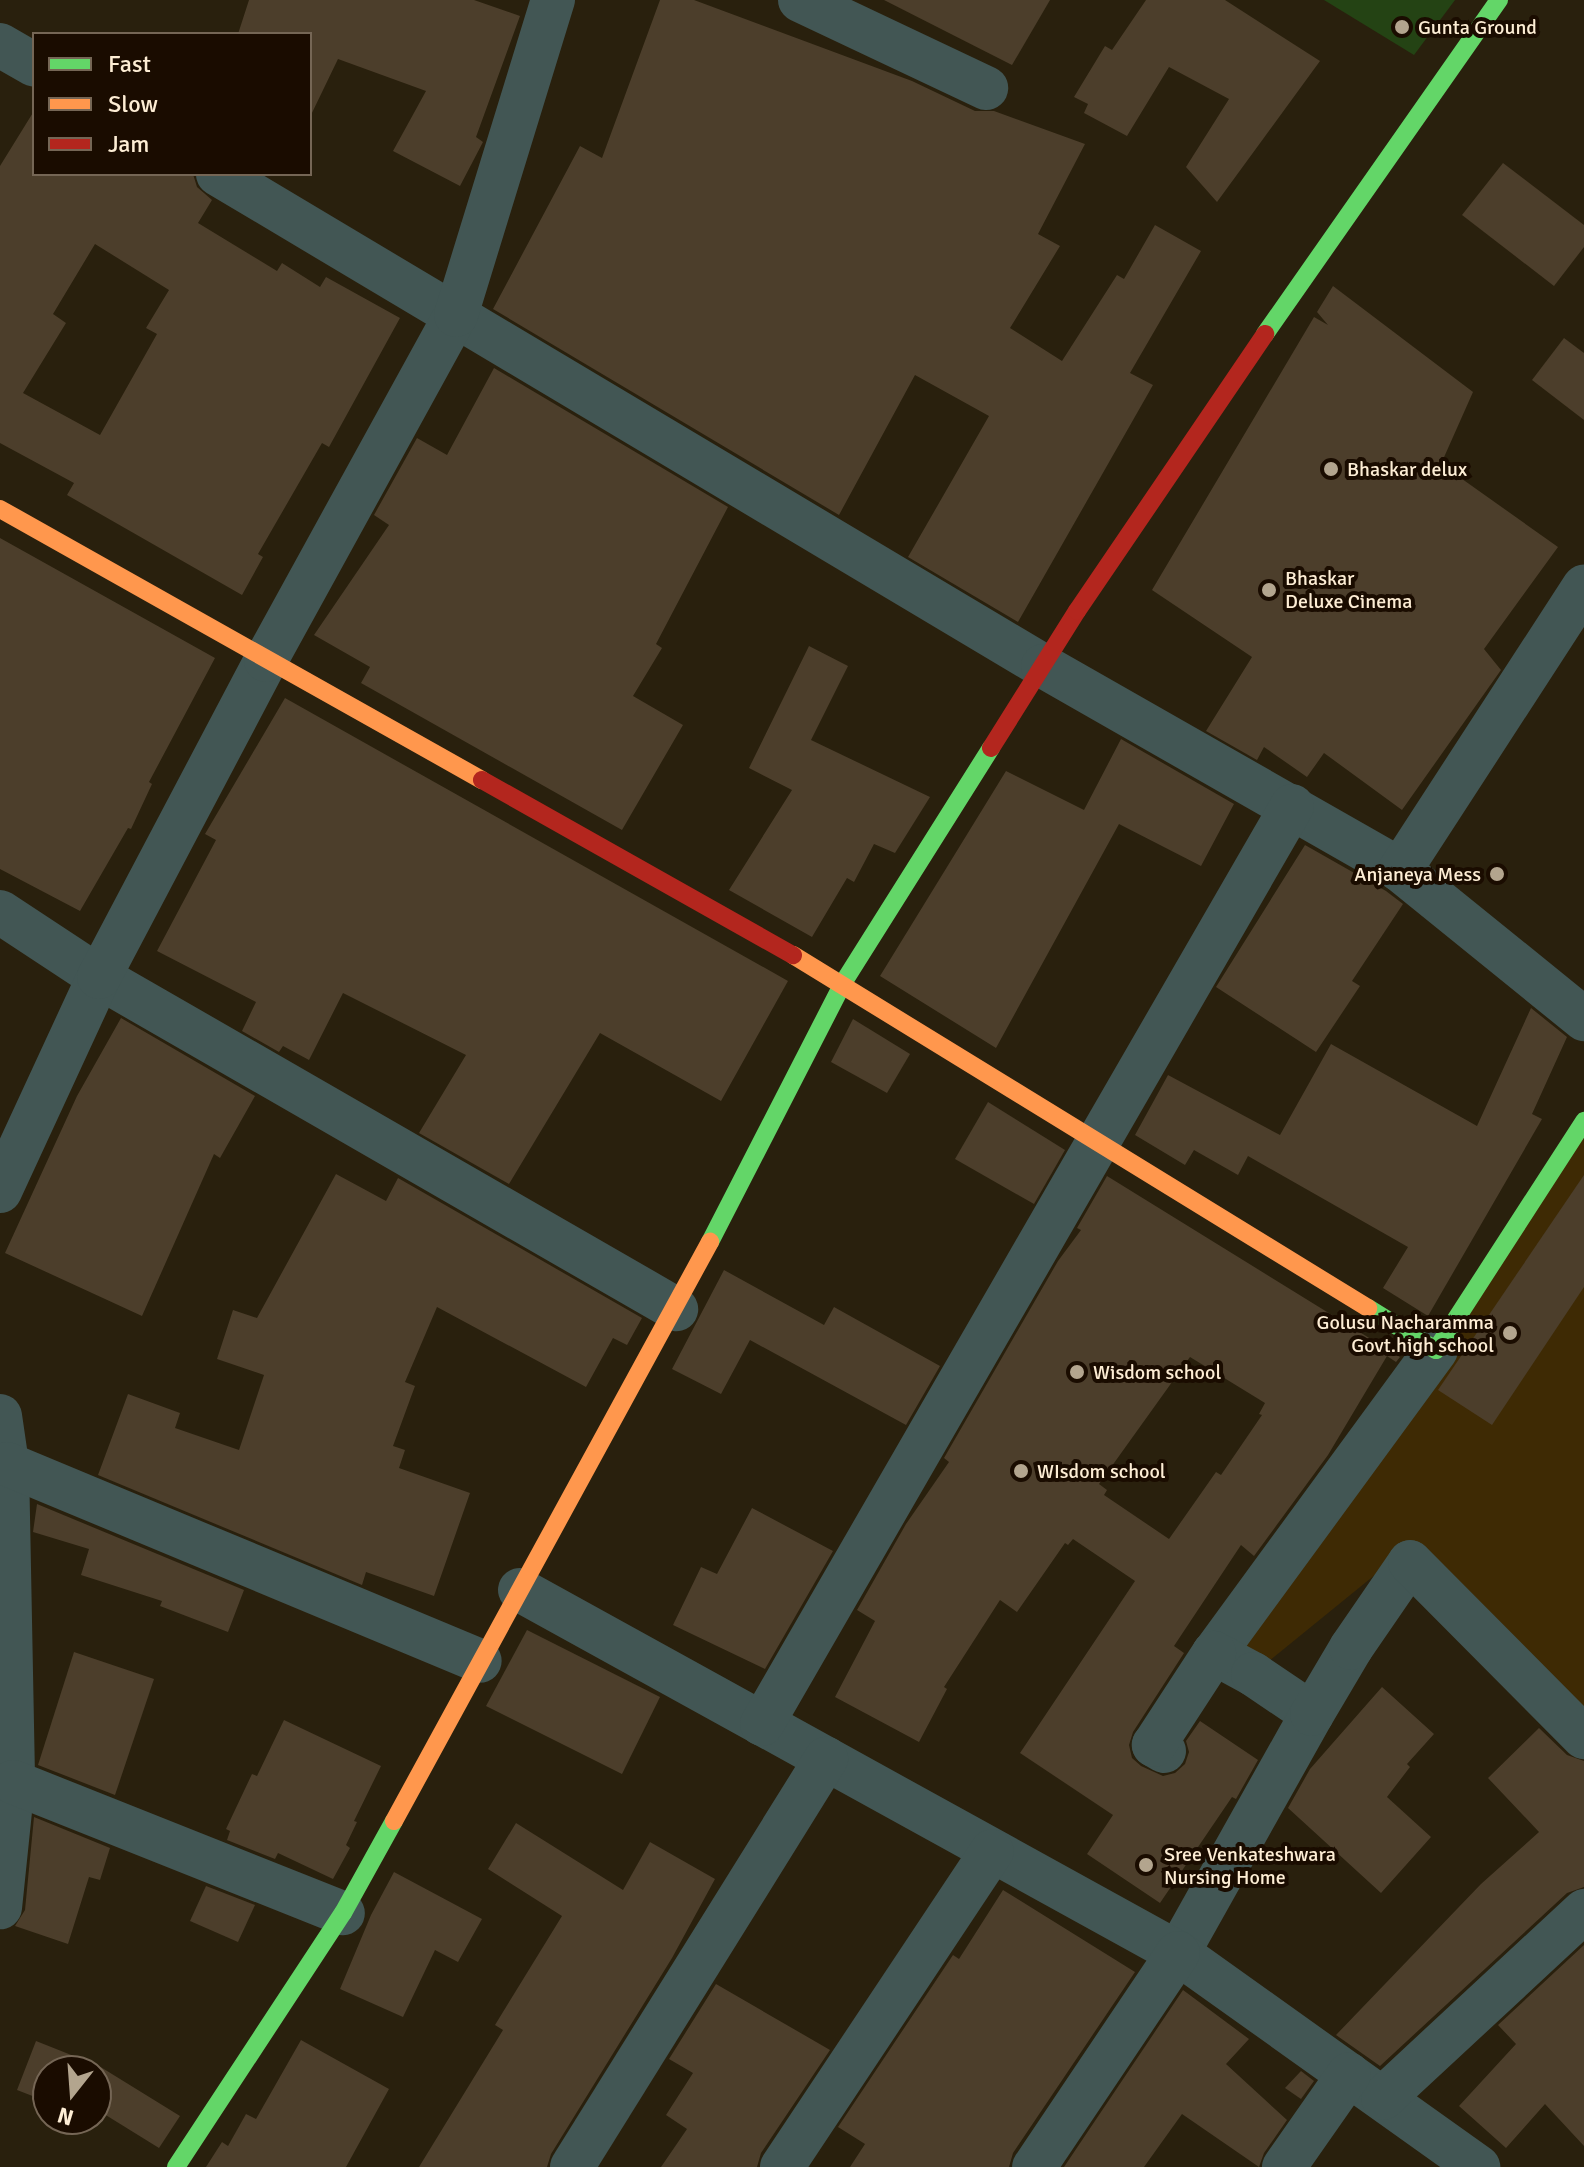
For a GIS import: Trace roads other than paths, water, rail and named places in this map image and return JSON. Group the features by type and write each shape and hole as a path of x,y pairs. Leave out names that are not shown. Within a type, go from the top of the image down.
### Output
{"street":[{"path":"0,1191 99,977 266,660 456,315 553,0"},
{"path":"800,0 986,88"},
{"path":"176,2167 343,1913 676,1309 843,983 1043,666 1219,399 1499,0"},
{"path":"0,45 32,64"},
{"path":"221,176 1043,666 1400,870 1584,1019"},
{"path":"0,509 843,983 1436,1350"},
{"path":"1400,870 1584,587"},
{"path":"762,1724 1292,806"},
{"path":"0,912 99,977 676,1309"},
{"path":"1164,1751 1154,1745 1214,1653 1436,1350 1584,1121"},
{"path":"0,1416 7,1464 13,1782 0,1907"},
{"path":"7,1464 480,1661"},
{"path":"1034,2167 1178,1953 1351,1648 1410,1562 1584,1737"},
{"path":"520,1590 1178,1953 1478,2167"},
{"path":"1214,1653 1253,1674 1312,1714"},
{"path":"572,2167 826,1759"},
{"path":"13,1782 343,1913"},
{"path":"782,2167 992,1851"},
{"path":"1284,2167 1366,2086 1584,1911"}],"place":[{"name":"Gunta Ground","path":"1402,27"},
{"name":"Bhaskar delux","path":"1331,469"},
{"name":"Bhaskar Deluxe Cinema","path":"1269,590"},
{"name":"Anjaneya Mess","path":"1497,874"},
{"name":"Golusu Nacharamma Govt.high school","path":"1510,1333"},
{"name":"Wisdom school","path":"1077,1372"},
{"name":"WIsdom school","path":"1021,1471"},
{"name":"Sree Venkateshwara Nursing Home","path":"1146,1865"}]}
